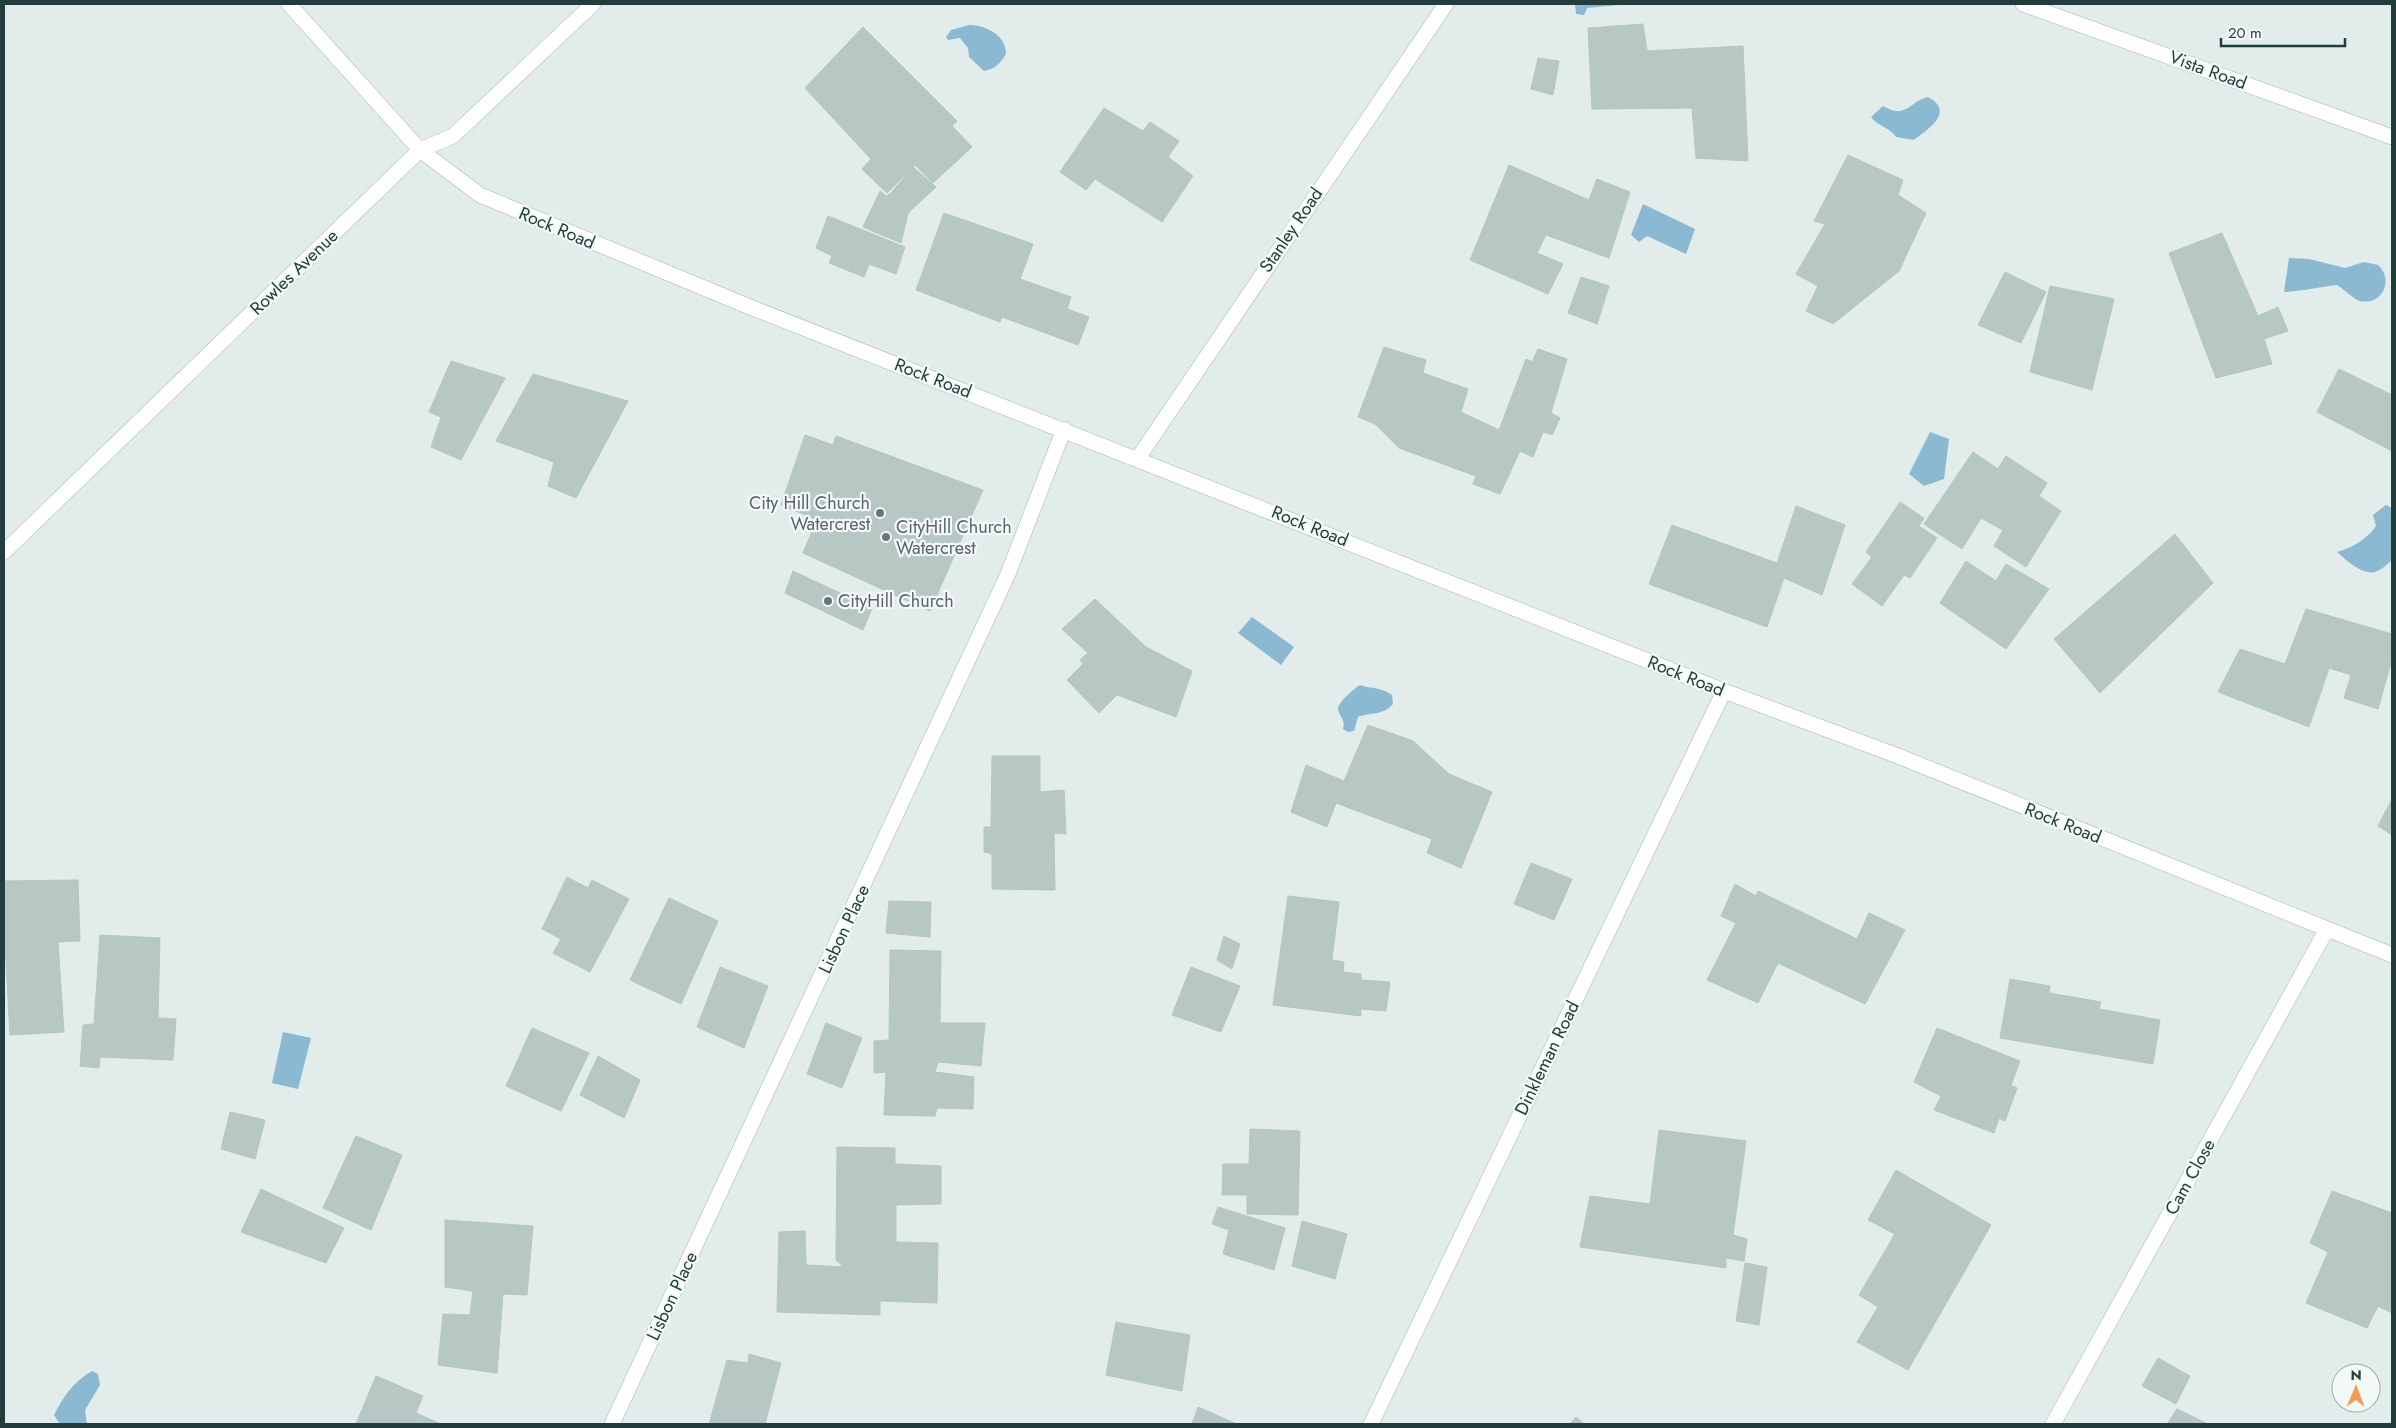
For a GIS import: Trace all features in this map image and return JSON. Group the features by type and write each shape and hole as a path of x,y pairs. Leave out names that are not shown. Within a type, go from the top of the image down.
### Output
{"street":[{"name":"Rock Road","path":"290,4 420,150 480,195 708,290 1138,458 1724,691 1898,756 2392,955"},
{"name":"Rowles Avenue","path":"4,552 420,150 453,136 593,4"},
{"name":"Stanley Road","path":"1138,458 1446,4"},
{"name":"Vista Road","path":"2023,4 2392,137"},
{"name":"Lisbon Place","path":"612,1424 1008,574 1064,429"},
{"name":"Dinkleman Road","path":"1371,1424 1724,691"},
{"name":"Cam Close","path":"2052,1424 2327,929"}],"water":[{"path":"1575,4 1629,4 1587,8 1584,15 1576,14"},
{"path":"969,25 988,29 1003,41 1006,54 994,67 984,71 969,57 968,48 960,38 948,40 946,37 951,30"},
{"path":"1928,97 1936,103 1939,115 1932,126 1914,140 1896,137 1871,117 1883,106 1891,110 1903,110"},
{"path":"1643,204 1695,229 1686,254 1647,236 1639,242 1631,235"},
{"path":"2289,258 2309,259 2345,268 2364,262 2378,265 2385,277 2384,290 2375,299 2368,301 2357,300 2337,285 2284,292"},
{"path":"1930,432 1949,439 1944,479 1924,486 1909,474"},
{"path":"2386,505 2392,508 2392,560 2375,572 2365,571 2354,566 2337,552 2364,539 2376,526 2373,515"},
{"path":"1252,617 1294,647 1281,665 1238,633"},
{"path":"1360,685 1388,692 1392,695 1393,704 1381,712 1358,717 1354,731 1348,732 1343,729 1344,723 1338,709 1347,696"},
{"path":"283,1032 311,1038 298,1089 272,1083"},
{"path":"92,1371 98,1374 100,1385 85,1410 87,1424 59,1423 54,1415 61,1402 74,1385"}],"building":[{"path":"1643,24 1647,51 1743,46 1748,161 1696,158 1692,108 1592,109 1588,28"},
{"path":"863,27 957,121 952,126 972,147 933,183 915,165 887,193 862,169 871,159 805,88"},
{"path":"1538,58 1559,61 1553,95 1531,89"},
{"path":"1104,108 1143,131 1150,122 1179,141 1168,157 1193,176 1162,222 1095,179 1086,190 1060,172"},
{"path":"1848,155 1903,180 1898,195 1926,213 1899,271 1833,324 1806,311 1818,286 1796,274 1825,224 1814,221"},
{"path":"1509,165 1589,200 1597,179 1630,192 1609,258 1546,235 1537,253 1563,264 1548,294 1470,260"},
{"path":"913,167 936,187 908,213 901,243 863,227 880,191 886,196 890,194"},
{"path":"944,213 1033,244 1020,279 1071,297 1067,309 1089,317 1078,345 1002,317 1000,322 916,290"},
{"path":"828,216 905,247 896,274 869,264 864,277 829,263 832,256 816,248"},
{"path":"2222,233 2258,316 2278,307 2288,331 2264,339 2272,364 2216,378 2169,253"},
{"path":"2005,272 2046,292 2021,343 1978,325"},
{"path":"1581,277 1609,286 1597,324 1568,313"},
{"path":"2050,286 2114,299 2092,390 2030,372"},
{"path":"1384,347 1426,360 1423,373 1468,389 1461,412 1499,430 1526,359 1532,362 1538,349 1567,359 1551,413 1560,418 1552,435 1543,432 1533,457 1520,451 1500,494 1473,484 1476,476 1399,448 1375,424 1358,417"},
{"path":"451,361 505,378 461,460 431,447 441,417 429,412"},
{"path":"2339,369 2392,395 2392,451 2317,412"},
{"path":"533,374 628,401 576,498 548,486 554,462 496,441"},
{"name":"CityHill Church Watercrest","path":"805,435 833,445 836,436 983,490 930,611 803,553 817,520 781,505"},
{"path":"1973,452 1998,469 2006,456 2047,483 2039,496 2061,511 2026,567 1994,546 2003,530 1981,518 1962,549 1924,524"},
{"path":"1900,502 1924,518 1919,526 1937,538 1910,578 1904,575 1882,606 1852,584 1872,557 1866,552"},
{"path":"1796,506 1845,525 1822,595 1784,578 1767,627 1649,584 1672,525 1777,563"},
{"path":"2175,534 2213,583 2100,693 2054,639"},
{"path":"1966,561 1996,581 2006,564 2049,589 2006,649 1940,603"},
{"name":"CityHill Church","path":"793,571 872,608 863,630 785,593"},
{"path":"1095,599 1146,647 1192,671 1176,717 1117,695 1099,713 1067,680 1083,664 1080,660 1088,653 1062,629"},
{"path":"2306,609 2392,634 2392,659 2378,709 2344,698 2351,675 2329,668 2309,727 2218,692 2240,649 2285,664"},
{"path":"1368,725 1413,741 1449,774 1492,792 1461,868 1427,853 1432,839 1336,803 1327,827 1291,812 1306,765 1344,781"},
{"path":"992,756 1040,756 1040,792 1064,790 1066,834 1054,833 1055,890 992,889 992,854 984,852 984,827 991,827"},
{"path":"2392,799 2392,835 2378,826"},
{"path":"1531,863 1572,879 1554,920 1514,904"},
{"path":"567,877 588,888 592,880 629,899 590,972 553,953 561,939 542,929"},
{"path":"78,880 80,941 58,942 64,1032 10,1035 4,925 4,881"},
{"path":"1735,884 1756,896 1758,891 1857,939 1869,913 1905,930 1865,1004 1778,963 1758,1003 1707,980 1736,923 1721,916"},
{"path":"1288,896 1339,902 1332,960 1344,962 1343,972 1361,974 1361,980 1390,982 1386,1011 1361,1009 1361,1016 1273,1005"},
{"path":"669,898 718,921 681,1004 630,980"},
{"path":"889,901 931,902 930,937 886,933"},
{"path":"100,935 160,938 158,1018 176,1019 173,1060 100,1057 99,1068 80,1066 83,1025 94,1024"},
{"path":"1224,936 1240,944 1232,969 1217,960"},
{"path":"890,950 941,951 940,1023 985,1023 981,1066 938,1062 935,1072 974,1077 973,1109 937,1108 935,1116 884,1115 886,1072 874,1073 874,1041 889,1040"},
{"path":"720,967 768,986 744,1048 697,1027"},
{"path":"1191,967 1240,986 1221,1032 1172,1015"},
{"path":"2010,979 2050,986 2049,993 2101,1002 2099,1009 2160,1020 2153,1064 2000,1038"},
{"path":"826,1023 862,1038 842,1088 807,1074"},
{"path":"532,1028 589,1053 561,1111 506,1086"},
{"path":"1937,1028 2020,1061 2011,1085 2017,1088 2005,1121 1999,1118 1994,1133 1934,1110 1941,1096 1914,1082"},
{"path":"598,1056 640,1080 624,1118 580,1095"},
{"path":"230,1112 265,1120 255,1159 221,1149"},
{"path":"1250,1129 1300,1131 1298,1215 1247,1214 1247,1195 1222,1195 1223,1164 1249,1164"},
{"path":"1659,1130 1746,1141 1733,1235 1747,1239 1744,1261 1726,1258 1726,1268 1580,1247 1590,1196 1650,1204"},
{"path":"356,1136 402,1155 371,1230 323,1208"},
{"path":"837,1147 895,1148 895,1164 941,1166 941,1204 896,1205 896,1242 938,1243 937,1303 880,1301 880,1315 777,1312 779,1232 805,1231 806,1265 844,1267 836,1260"},
{"path":"1896,1170 1991,1225 1908,1370 1857,1342 1878,1307 1859,1295 1895,1234 1868,1220"},
{"path":"261,1189 344,1228 326,1263 241,1232"},
{"path":"2332,1191 2392,1213 2392,1313 2378,1306 2367,1328 2306,1303 2328,1252 2310,1243"},
{"path":"1218,1207 1285,1228 1274,1270 1223,1254 1229,1230 1212,1224"},
{"path":"445,1220 533,1226 527,1295 503,1294 497,1373 438,1365 443,1314 470,1315 473,1291 445,1287"},
{"path":"1302,1221 1347,1234 1335,1279 1292,1266"},
{"path":"1745,1263 1767,1267 1759,1325 1736,1321"},
{"path":"1116,1322 1190,1335 1182,1391 1106,1375"},
{"path":"749,1354 781,1363 765,1424 709,1424 727,1360 748,1363"},
{"path":"2158,1358 2190,1376 2176,1404 2142,1386"},
{"path":"376,1376 423,1396 416,1413 441,1424 356,1424"},
{"path":"1198,1407 1237,1424 1192,1424"},
{"path":"2177,1409 2206,1423 2167,1424"},
{"path":"1576,1417 1584,1424 1570,1424"}],"place":[{"name":"City Hill Church Watercrest","path":"880,513"},
{"name":"CityHill Church Watercrest","path":"886,537"},
{"name":"CityHill Church","path":"828,601"}]}
